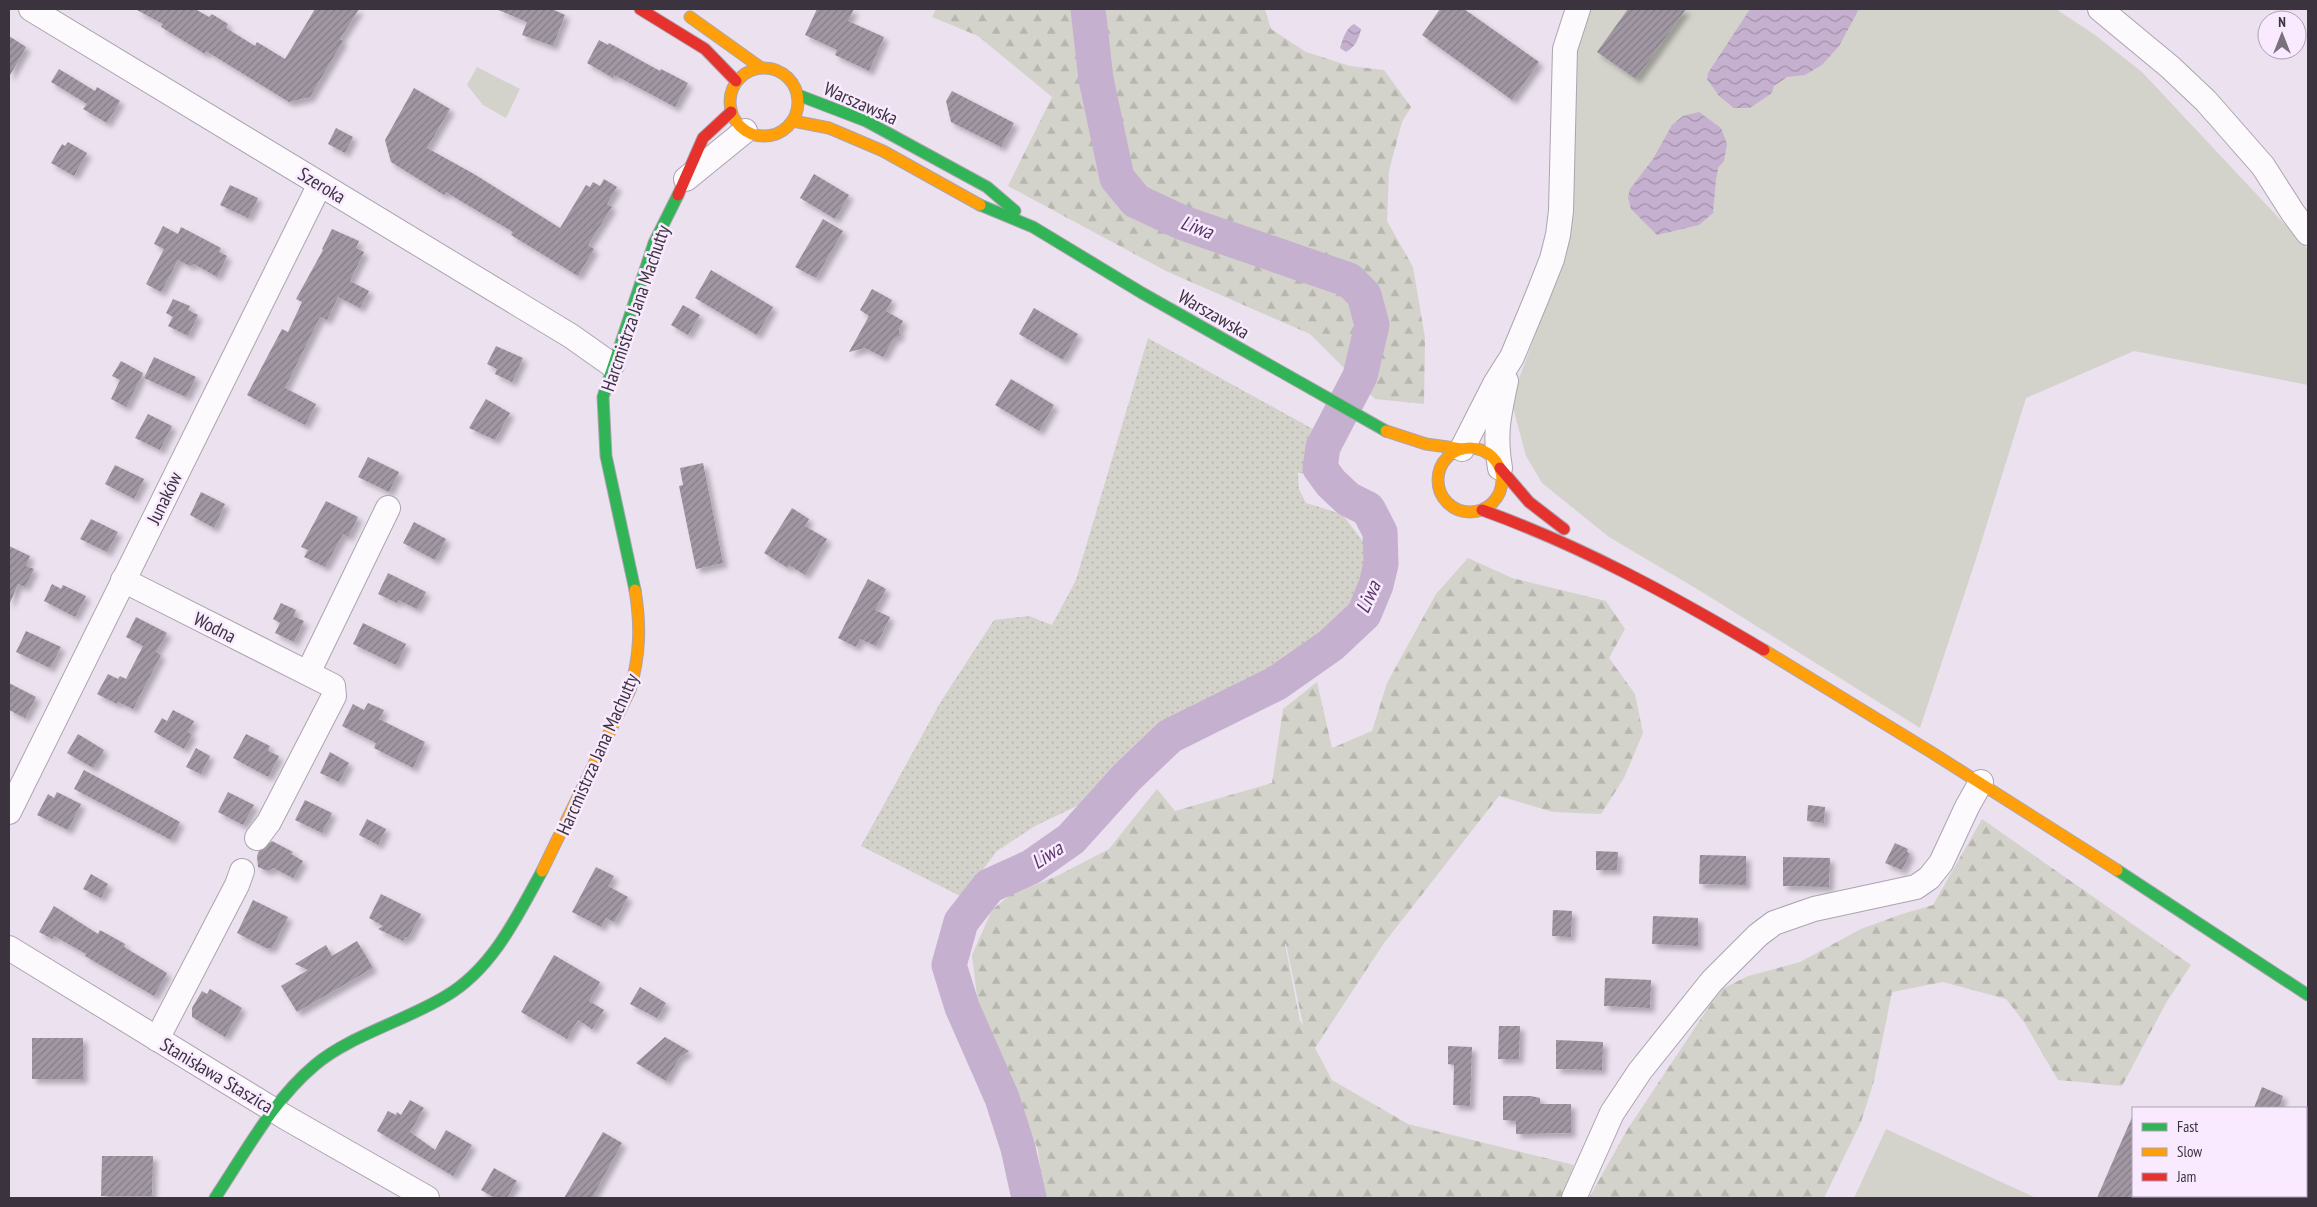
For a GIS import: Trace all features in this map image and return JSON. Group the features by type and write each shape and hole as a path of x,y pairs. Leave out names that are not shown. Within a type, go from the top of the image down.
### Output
{"main road":[{"path":"640,9 705,49 736,81"},
{"path":"682,10 760,67 775,69 786,74 794,84 798,95 798,108 793,121 784,130 771,136 758,136 745,131 736,122 731,112 729,101 731,90 736,81 743,74 760,67"},
{"name":"Warszawska","path":"798,95 866,121 987,187 1033,227"},
{"name":"Harcmistrza Jana Machutty","path":"215,1198 274,1110 291,1088 316,1064 338,1050 447,996 476,973 507,934 553,849 615,723 630,690 637,665 640,619 630,560 606,456 603,397 612,365 654,243 686,179 703,138 731,112"},
{"name":"Warszawska","path":"793,121 829,128 882,151 979,205 1033,227 1142,293 1380,429"},
{"path":"1380,429 1426,444 1462,449 1474,448 1484,451 1494,458 1514,490 1536,510 1616,566"},
{"path":"1380,429 1401,448"},
{"path":"1462,449 1452,453 1438,471 1437,482 1440,493 1454,509 1464,512 1482,510 1527,525 1616,566 1774,656 1981,782 2308,995"},
{"path":"1482,510 1494,501 1502,488 1500,468"},
{"path":"1425,469 1437,482"}],"street":[{"name":"Szeroka","path":"31,9 571,336 612,365"},
{"path":"1500,468 1496,442 1498,420 1512,357 1540,290 1558,235 1561,211 1566,48 1578,9"},
{"path":"2100,9 2162,60 2206,101 2263,166 2308,233"},
{"name":"Harcmistrza Jana Machutty","path":"686,179 745,131"},
{"name":"Junaków","path":"9,812 320,184"},
{"path":"1462,449 1494,384 1512,357"},
{"path":"308,673 388,508"},
{"name":"Wodna","path":"123,580 333,686 334,696 269,822 257,838"},
{"path":"1574,1198 1612,1113 1640,1071 1712,981 1758,934 1774,923 1814,909 1916,887 1928,878 1941,863 1981,782"},
{"path":"157,1039 237,885 242,871"},
{"name":"Stanisława Staszica","path":"9,948 274,1110 427,1198"}],"green space":[{"path":"936,9 1265,9 1271,29 1306,52 1350,66 1384,70 1411,107 1402,122 1389,171 1387,221 1413,267 1425,338 1424,404 1375,399 1310,334 1166,271 1008,186 1052,97 978,36 932,17"},
{"path":"1585,9 2056,9 2095,35 2142,72 2308,249 2308,385 2134,351 2026,398 1976,559 1920,728 1702,592 1609,537 1542,483 1526,456 1511,400 1566,252 1573,66"},
{"path":"477,67 520,89 506,118 483,105 467,85"},
{"path":"1148,338 1322,434 1311,463 1312,474 1298,473 1299,489 1306,503 1342,514 1368,548 1358,605 1312,650 1201,712 1167,723 1131,753 1079,805 1035,826 997,851 962,897 861,846 940,703 994,620 1029,616 1052,625 1076,580"},
{"path":"1468,558 1512,578 1606,601 1625,629 1609,658 1635,694 1643,733 1624,778 1601,814 1553,812 1499,796 1384,943 1315,1048 1332,1080 1408,1124 1574,1165 1561,1198 1044,1198 1038,1150 977,997 972,955 992,910 1010,895 1057,876 1109,849 1157,789 1175,811 1272,783 1283,709 1317,682 1332,748 1372,731 1387,683 1436,594","holes":["1286,944 1303,1025 1300,1021"]},
{"path":"1982,819 2191,965 2166,1003 2122,1086 2058,1080 2024,1022 2006,999 1943,982 1892,992 1874,1081 1861,1122 1824,1198 1589,1198 1627,1130 1720,990 1748,976 1800,962 1861,929 1933,905"},
{"path":"1886,1129 2036,1198 1854,1198"}],"water":[{"path":"1750,9 1857,9 1858,11 1839,46 1822,65 1805,75 1787,77 1774,86 1772,93 1750,108 1734,108 1719,96 1707,79 1708,73"},
{"path":"1354,24 1361,29 1360,33 1354,45 1346,52 1340,48 1346,31"},
{"path":"1699,112 1721,128 1727,144 1724,161 1718,168 1713,213 1699,225 1657,235 1631,209 1628,198 1630,189 1653,159 1672,125 1683,116"}],"building":[{"path":"135,9 195,9 209,17 212,14 228,24 226,28 255,46 257,42 285,59 315,9 359,9 340,39 343,41 310,97 289,102 206,51 205,54 161,27 163,24"},
{"path":"496,9 552,9 565,15 553,46 522,35 527,22"},
{"path":"817,9 854,9 848,21 884,37 869,71 835,55 837,50 805,35"},
{"path":"1440,9 1464,9 1539,62 1512,100 1422,35"},
{"path":"1628,9 1686,9 1636,79 1597,52"},
{"path":"9,36 26,47 9,77"},
{"path":"599,40 608,45 609,43 660,71 661,69 688,83 675,107 614,75 613,78 587,63"},
{"path":"59,69 95,91 97,87 120,101 107,123 83,109 87,104 51,82"},
{"path":"414,88 450,109 427,148 474,174 560,228 586,185 590,187 593,182 600,186 604,179 617,187 607,204 612,207 588,245 594,249 578,276 511,235 513,232 446,192 444,195 391,162 385,140"},
{"path":"952,91 1014,123 1001,147 951,122 946,101"},
{"path":"336,128 353,137 345,153 328,144"},
{"path":"68,142 87,153 74,176 51,163 62,144 65,146"},
{"path":"814,174 849,195 835,219 800,198"},
{"path":"230,185 258,198 248,218 220,205"},
{"path":"823,219 843,231 816,278 795,267"},
{"path":"163,226 178,234 181,227 221,248 219,252 227,256 217,277 194,264 190,266 178,260 161,292 146,284 164,249 154,244"},
{"path":"332,229 359,241 356,248 364,252 350,281 369,291 360,308 338,297 327,320 320,317 285,388 316,404 305,425 247,395 282,329 288,332 302,302 296,299 323,250"},
{"path":"711,270 773,307 757,335 695,298"},
{"path":"872,289 892,300 886,311 903,321 899,329 900,336 894,338 883,357 865,348 849,352 869,316 860,310"},
{"path":"173,299 190,306 188,310 198,315 188,336 168,326 173,317 166,313"},
{"path":"683,305 700,315 688,335 671,325"},
{"path":"1034,308 1078,334 1063,360 1019,334"},
{"path":"496,346 523,358 512,382 495,374 497,369 487,364"},
{"path":"154,357 196,377 186,397 144,378"},
{"path":"121,361 143,373 126,407 111,399 120,380 112,376"},
{"path":"1011,379 1054,405 1039,431 995,405"},
{"path":"486,399 510,413 495,440 469,428"},
{"path":"148,414 172,426 160,450 135,438"},
{"path":"368,457 399,472 389,492 358,477"},
{"path":"703,463 723,563 696,569 679,486 683,485 680,468"},
{"path":"115,465 144,479 134,499 105,484"},
{"path":"201,492 225,504 214,528 190,515"},
{"path":"326,501 358,517 348,537 343,534 325,567 304,557 308,550 301,547"},
{"path":"792,508 809,519 805,526 827,539 805,575 789,565 788,568 764,553"},
{"path":"91,519 118,532 107,552 80,539"},
{"path":"414,522 446,539 435,560 403,543"},
{"path":"9,546 30,556 26,566 34,569 25,587 18,584 9,605"},
{"path":"388,573 426,592 417,609 398,600 397,603 378,594"},
{"path":"868,579 886,589 875,610 890,617 876,646 860,639 856,647 838,638"},
{"path":"52,584 61,589 63,585 86,596 75,617 44,601"},
{"path":"281,603 296,610 293,616 304,621 294,642 275,633 280,623 273,619"},
{"path":"136,617 167,633 156,652 161,655 133,709 118,702 117,704 97,694 108,674 118,679 120,676 126,679 143,646 126,637"},
{"path":"363,623 406,644 396,665 353,644"},
{"path":"26,631 61,647 50,668 16,652"},
{"path":"9,683 36,697 25,718 9,710"},
{"path":"368,703 384,710 379,719 425,742 413,768 374,748 376,743 342,726 353,704 364,710"},
{"path":"173,710 194,721 188,732 192,735 184,749 154,732 162,718 167,721"},
{"path":"78,734 104,750 93,768 67,753"},
{"path":"246,734 270,746 268,751 279,756 268,777 233,758"},
{"path":"196,748 210,756 201,774 186,767"},
{"path":"330,752 349,763 339,782 320,773"},
{"path":"84,770 180,822 171,840 74,789"},
{"path":"57,792 81,804 68,830 37,815 48,794 54,798"},
{"path":"228,792 254,805 243,825 218,812"},
{"path":"305,800 332,813 322,833 295,820"},
{"path":"1808,805 1825,807 1824,823 1807,821"},
{"path":"367,819 386,829 378,845 359,835"},
{"path":"272,841 293,852 291,854 303,861 293,878 273,868 268,871 258,867 257,856 259,851"},
{"path":"1895,843 1908,849 1907,852 1910,854 1902,870 1885,863"},
{"path":"1596,851 1618,852 1617,870 1596,870"},
{"path":"1700,855 1746,856 1746,885 1699,884"},
{"path":"1783,857 1830,858 1829,887 1783,886"},
{"path":"596,867 614,876 608,886 628,897 614,922 606,918 601,927 572,912"},
{"path":"91,874 108,884 101,898 83,889"},
{"path":"381,894 421,914 408,938 405,937 403,941 378,929 383,926 369,918"},
{"path":"253,900 288,917 272,948 266,948 237,933"},
{"path":"54,906 98,934 100,930 125,944 124,947 167,973 154,996 54,936 52,939 39,932"},
{"path":"1553,910 1572,911 1571,937 1552,936"},
{"path":"1653,916 1698,918 1698,946 1652,944"},
{"path":"357,941 373,968 297,1012 281,986 308,970 295,964 326,945 332,956"},
{"path":"554,955 600,982 589,1001 604,1010 592,1029 578,1020 567,1039 521,1012"},
{"path":"1605,978 1651,980 1650,1008 1604,1006"},
{"path":"640,987 666,1003 657,1018 630,1004"},
{"path":"210,989 242,1008 225,1037 192,1017 192,1008 202,991 207,994"},
{"path":"1499,1026 1520,1026 1519,1059 1498,1059"},
{"path":"665,1037 689,1051 679,1058 666,1081 636,1063"},
{"path":"32,1038 83,1038 83,1079 32,1079"},
{"path":"1556,1040 1603,1042 1602,1070 1556,1069"},
{"path":"1448,1046 1472,1047 1470,1106 1453,1105 1454,1065 1448,1064"},
{"path":"2262,1087 2283,1096 2279,1107 2254,1107"},
{"path":"1503,1096 1531,1096 1540,1098 1540,1104 1571,1104 1571,1133 1516,1134 1516,1121 1503,1120"},
{"path":"410,1100 424,1108 410,1132 435,1150 446,1130 472,1145 453,1176 377,1131 388,1111 396,1115 397,1112 401,1115"},
{"path":"2132,1117 2133,1198 2097,1198"},
{"path":"603,1132 622,1143 592,1198 564,1198"},
{"path":"102,1156 153,1156 152,1196 101,1196"},
{"path":"494,1168 517,1181 507,1198 495,1198 481,1190"}],"waterway":[{"name":"Liwa","path":"1029,1198 1018,1148 1002,1098 962,1007 949,965 961,922 989,886 1031,867 1071,839 1127,777 1170,736 1277,683 1331,645 1364,614 1376,585 1381,564 1380,532 1368,509 1348,499 1331,483 1320,468 1323,447 1360,376 1372,325 1364,295 1349,280 1183,223 1136,201 1117,178 1096,79 1088,9"}],"traffic: fast":[{"path":"798,95 866,121 987,187 1015,211"},
{"path":"635,590 606,456 603,397 654,243 678,195"},
{"path":"980,205 1033,227 1142,293 1386,431"},
{"path":"2117,870 2308,995"},
{"path":"215,1198 273,1111 286,1094 315,1065 344,1045 431,1005 462,985 477,972 513,924 542,871"}],"traffic: slow":[{"path":"690,17 760,67"},
{"path":"757,68 771,68 783,73 793,83 798,95 798,102 798,109 793,121 783,131 771,136 757,136 745,131 735,121 730,109 730,95 735,83 745,73 757,68"},
{"path":"793,121 829,128 883,151 980,205"},
{"path":"1386,431 1426,444 1462,449"},
{"path":"1464,448 1476,448 1493,457 1500,468 1502,480 1500,492 1493,503 1476,512 1464,512 1452,507 1443,498 1438,486 1438,474 1443,462 1452,453 1464,448"},
{"path":"542,871 630,690 638,652 638,616 635,590"},
{"path":"1764,650 1931,752 2117,870"}],"traffic: jam":[{"path":"640,9 705,49 736,81"},
{"path":"678,195 703,138 731,112"},
{"path":"1500,468 1529,502 1564,529"},
{"path":"1482,510 1555,539 1626,573 1696,610 1764,650"}]}
